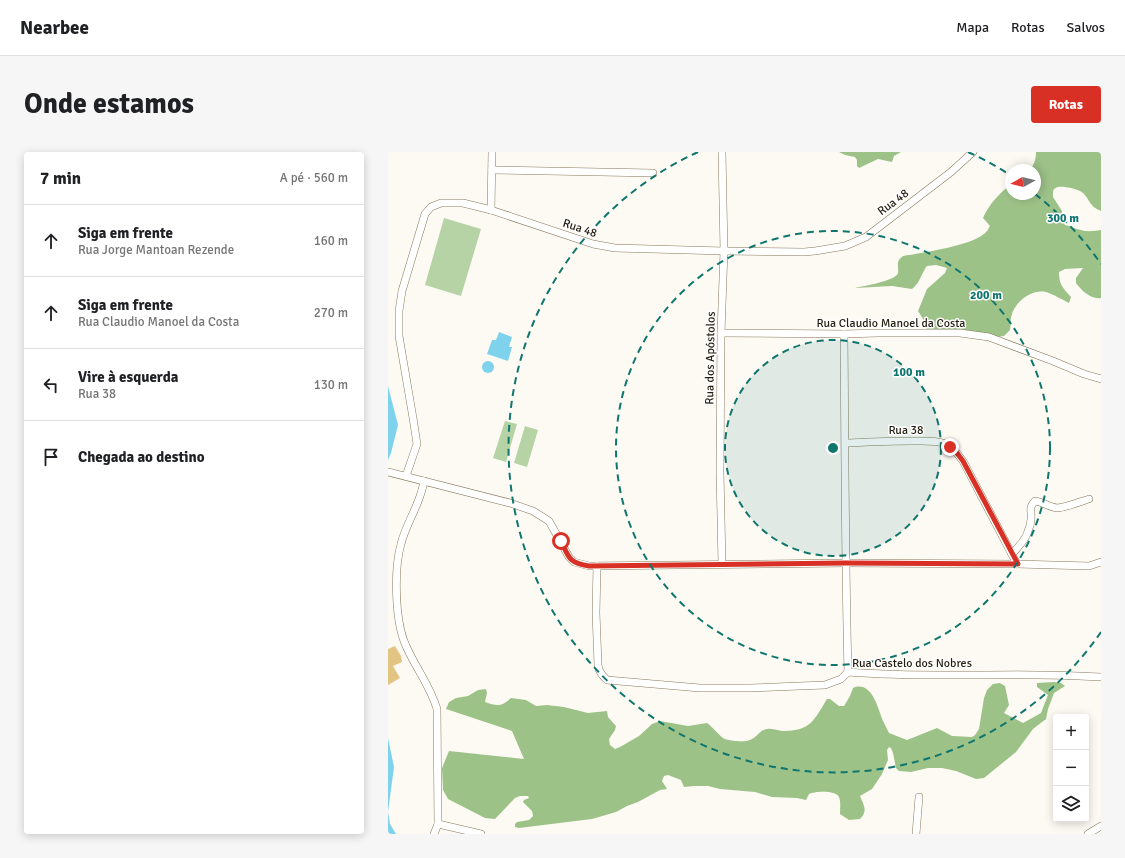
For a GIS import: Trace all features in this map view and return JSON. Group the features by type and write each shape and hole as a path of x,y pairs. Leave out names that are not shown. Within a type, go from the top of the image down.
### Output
{"street":[{"path":"491,210 492,152"},
{"name":"Rua dos Apóstolos","path":"722,152 724,251 721,333 720,472 722,564"},
{"name":"Rua 48","path":"406,476 417,444 399,336 399,311 402,291 425,214 432,207 441,203 463,203 491,210 606,247 804,252 845,246 866,237 951,172 973,152"},
{"path":"492,170 653,173"},
{"name":"Rua Claudio Manoel da Costa","path":"721,333 960,333 989,337 1101,379"},
{"path":"844,334 848,672"},
{"name":"Rua 38","path":"846,443 929,440 944,443 950,447 963,461 1018,564"},
{"path":"388,472 510,502 533,511 549,520 569,557 574,562 589,566 846,563 1018,564 1101,567"},
{"path":"424,481 420,496 401,543 398,560 397,602 399,623 404,642 434,699 437,709 438,824 434,834"},
{"path":"1012,554 1021,545 1028,533 1032,518 1030,509 1032,504 1036,501 1051,507 1059,508 1089,499"},
{"path":"1088,566 1101,562"},
{"name":"Rua Castelo dos Nobres","path":"597,566 596,613 598,665 599,671 607,680 700,688 750,688 825,686 841,679 848,672 902,675 999,674 1101,677"},
{"path":"916,834 919,797"},
{"path":"438,824 481,834"},
{"path":"1088,834 1101,826"}],"green space":[{"path":"839,152 901,152 894,156 892,162 878,159 859,168 855,157"},
{"path":"1036,152 1101,152 1101,211 1092,205 1083,193 1075,189 1057,187 1053,191 1053,197 1062,211 1063,222 1065,225 1086,231 1101,230 1101,298 1090,296 1076,283 1076,278 1083,268 1065,269 1059,272 1059,276 1062,286 1071,297 1069,303 1046,292 1035,292 1030,294 1025,297 1014,309 1011,318 1010,330 1004,336 990,338 927,330 925,322 918,311 927,289 945,273 947,268 936,265 927,266 917,284 912,289 892,286 855,288 886,281 896,276 898,273 898,262 903,256 948,248 981,236 990,226 983,218 985,213 1005,189 1005,200 1041,200 1041,164 1033,164 1036,157"},
{"path":"444,218 481,229 461,296 425,285"},
{"path":"505,421 517,424 506,462 493,458"},
{"path":"525,426 538,430 527,467 514,463"},
{"path":"1000,683 1005,686 1009,705 1004,713 1023,723 1041,713 1048,695 1037,687 1037,683 1061,683 1065,686 1054,693 1046,719 1033,729 1016,752 984,778 976,779 956,771 942,768 928,768 911,772 899,771 896,768 893,753 889,747 887,750 888,760 882,774 872,789 860,796 865,811 860,819 849,820 840,814 839,797 830,792 809,794 806,800 797,798 772,797 755,792 720,789 708,786 684,787 681,780 668,775 664,776 662,781 667,789 660,790 616,812 592,819 519,828 515,827 517,822 529,820 533,816 532,811 523,802 529,798 528,796 520,796 515,798 495,819 485,818 448,799 443,790 442,768 449,751 524,759 512,731 446,709 449,702 456,698 468,696 478,690 486,689 487,693 485,702 496,705 502,704 511,698 526,700 536,706 547,705 564,707 588,713 607,711 608,717 616,726 609,739 610,745 615,749 639,736 652,724 660,721 688,726 707,723 723,738 739,741 750,740 767,729 783,731 800,729 811,723 827,699 830,699 839,706 844,706 853,688 860,687 865,688 870,692 889,733 907,740 937,728 952,736 972,737 979,729 984,698 987,690 993,684"}],"water":[{"path":"499,332 512,337 509,347 512,347 508,361 487,354 492,340 496,340"},
{"path":"488,361 492,363 494,367 492,371 488,373 484,371 482,367 484,363"},
{"path":"388,386 398,425 388,460"},
{"path":"388,738 394,767 388,812"},
{"path":"388,812 390,824 396,834 388,834"}],"building":[{"path":"395,646 401,656 402,662 393,666 400,678 388,685 388,649"}],"route":[{"path":"561,541 569,557 574,562 589,566 846,563 1018,564 963,461 950,447"}]}
